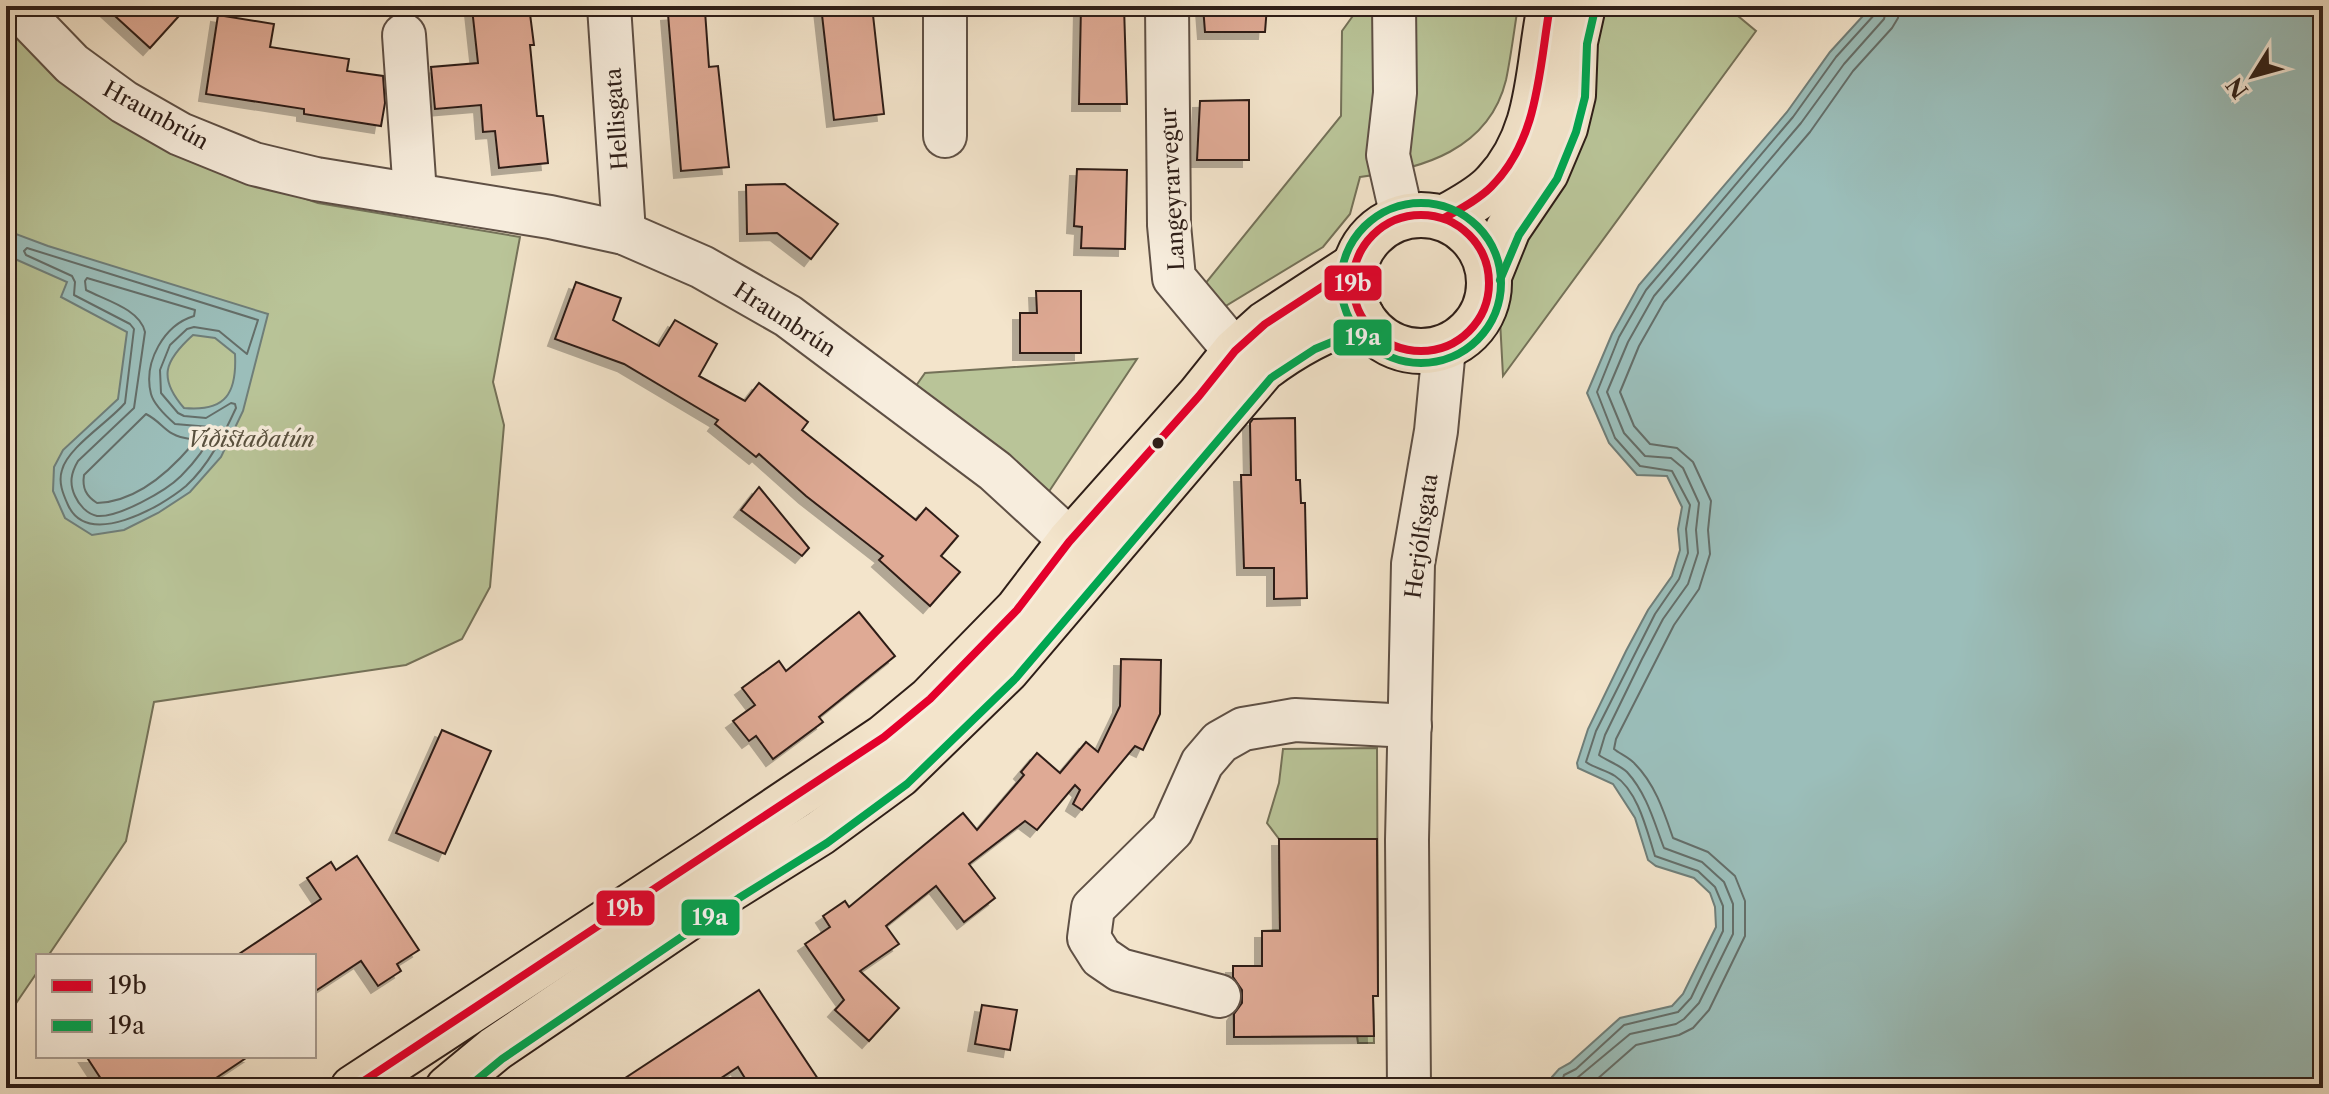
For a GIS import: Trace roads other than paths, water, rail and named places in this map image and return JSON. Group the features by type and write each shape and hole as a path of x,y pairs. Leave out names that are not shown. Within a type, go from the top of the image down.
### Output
{"main road":[{"path":"1550,6 1539,88 1525,136 1496,183 1423,218 1386,224 1372,235 1361,250 1354,266 1354,301 1377,335 1397,348 1421,352 1444,348 1464,337 1479,319 1487,299 1489,276 1508,229 1546,173 1565,128 1573,95 1575,42 1583,6"},
{"path":"1423,218 1461,227 1475,241 1484,257 1489,276"},
{"path":"448,1088 495,1049 732,888 820,833 899,775 1007,670 1082,553 1235,351 1265,324 1354,266"},
{"path":"353,1088 884,737 930,699 1024,601 1082,553 1263,369 1290,348 1362,317"}],"street":[{"name":"Hraunbrún","path":"16,6 72,64 124,102 180,134 254,164 316,179 624,233 702,267 788,316 995,471 1082,553"},
{"name":"Hellisgata","path":"609,6 624,233"},
{"path":"945,6 945,136"},
{"name":"Langeyrarvegur","path":"1167,6 1169,225 1174,278 1235,351"},
{"path":"1394,6 1395,93 1388,155 1423,218"},
{"path":"404,35 415,194"},
{"name":"Herjólfsgata","path":"1409,1088 1407,840 1413,564 1436,431 1444,348"},
{"path":"1219,996 1120,970 1101,957 1089,938 1093,908 1172,830 1202,763 1220,742 1243,729 1295,720 1410,726"}],"water":[{"path":"1872,6 2323,6 2323,1088 1552,1088 1552,1077 1559,1069 1570,1063 1620,1018 1672,1006 1683,994 1716,927 1715,907 1710,893 1694,878 1656,866 1648,860 1635,818 1613,784 1578,768 1588,729 1626,651 1648,610 1672,576 1680,550 1678,529 1682,507 1667,476 1637,475 1609,443 1587,393 1612,334 1639,285 1787,112 1830,52"},
{"path":"6,224 13,233 48,246 268,314 243,411 221,457 190,492 124,530 92,535 65,518 53,491 54,467 63,450 118,399 127,332 61,297 67,282 6,255","holes":["193,335 215,338 235,354 231,389 226,397 210,407 184,408 170,388 168,370 171,362"]}],"park label":[{"name":"Víðistaðatún","path":"251,439"}]}
